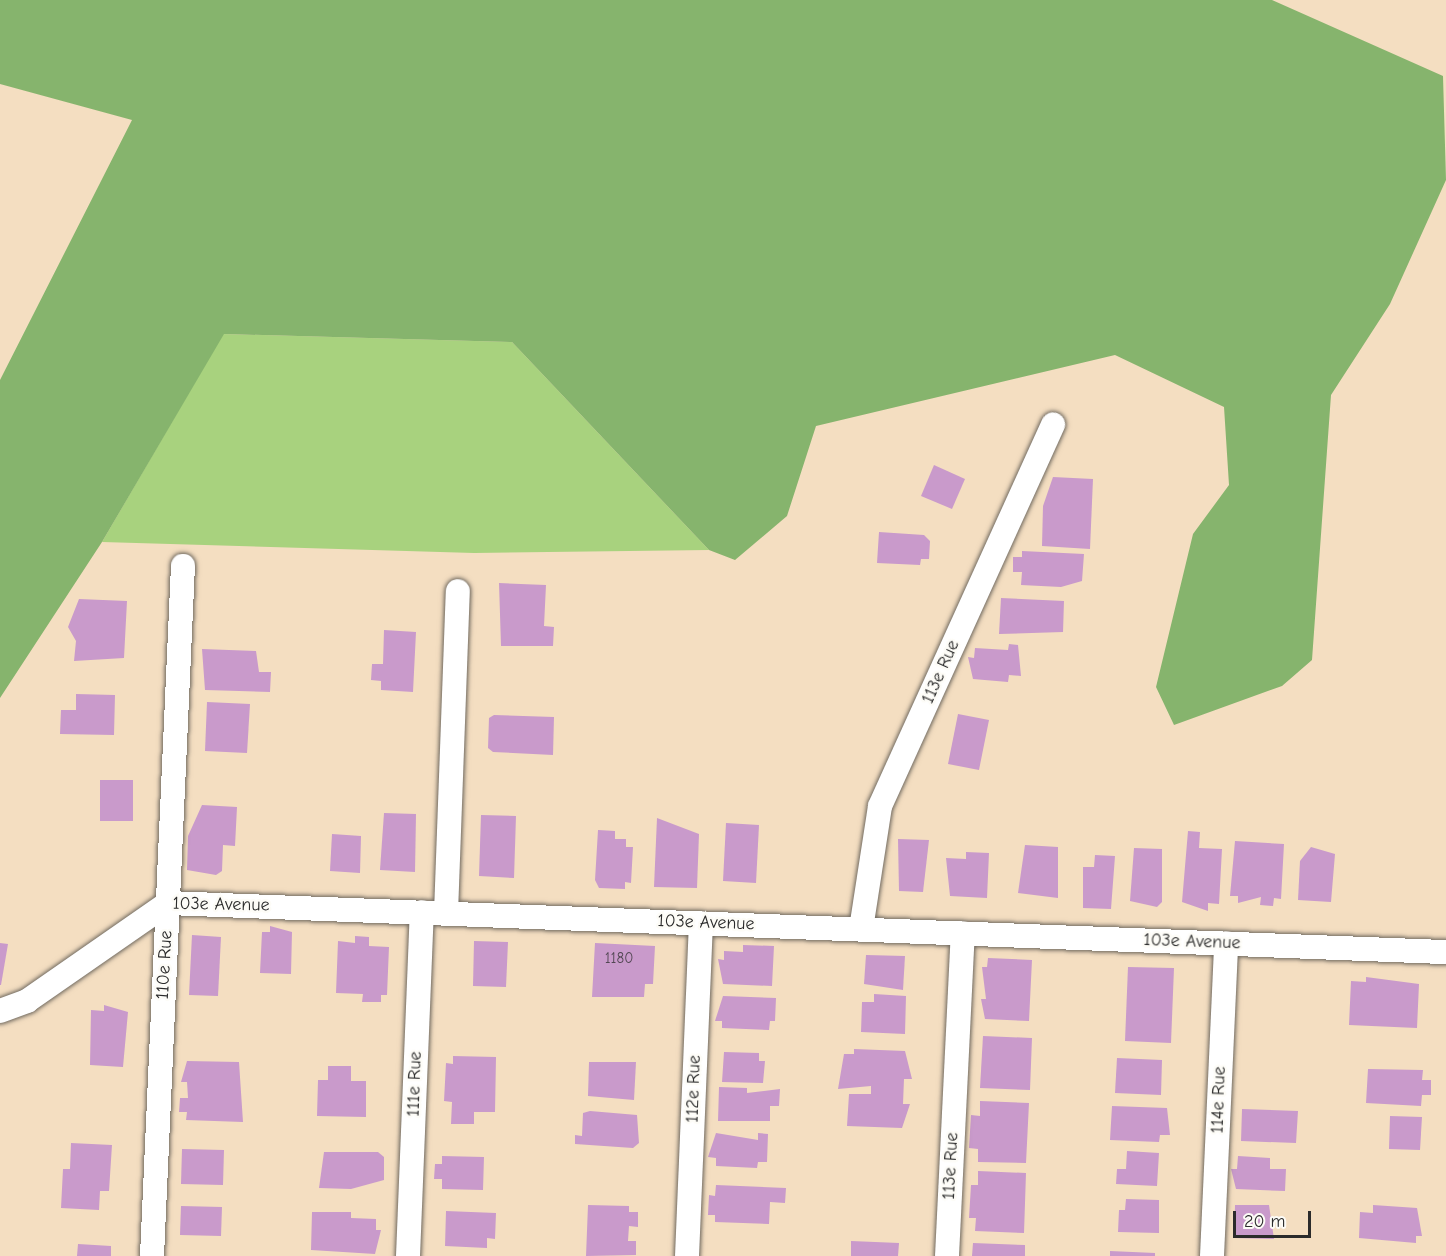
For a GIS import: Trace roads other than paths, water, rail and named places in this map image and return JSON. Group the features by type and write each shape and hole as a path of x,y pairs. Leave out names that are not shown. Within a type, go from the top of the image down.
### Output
{"street":[{"name":"113e Rue","path":"861,929 879,806 1053,424"},
{"name":"110e Rue","path":"152,1256 183,566"},
{"path":"446,913 458,591"},
{"name":"103e Avenue","path":"0,1011 27,1001 168,903 1446,952"},
{"name":"111e Rue","path":"408,1256 422,912"},
{"name":"112e Rue","path":"687,1256 701,923"},
{"name":"113e Rue","path":"947,1256 963,933"},
{"name":"114e Rue","path":"1212,1256 1226,943"}]}
